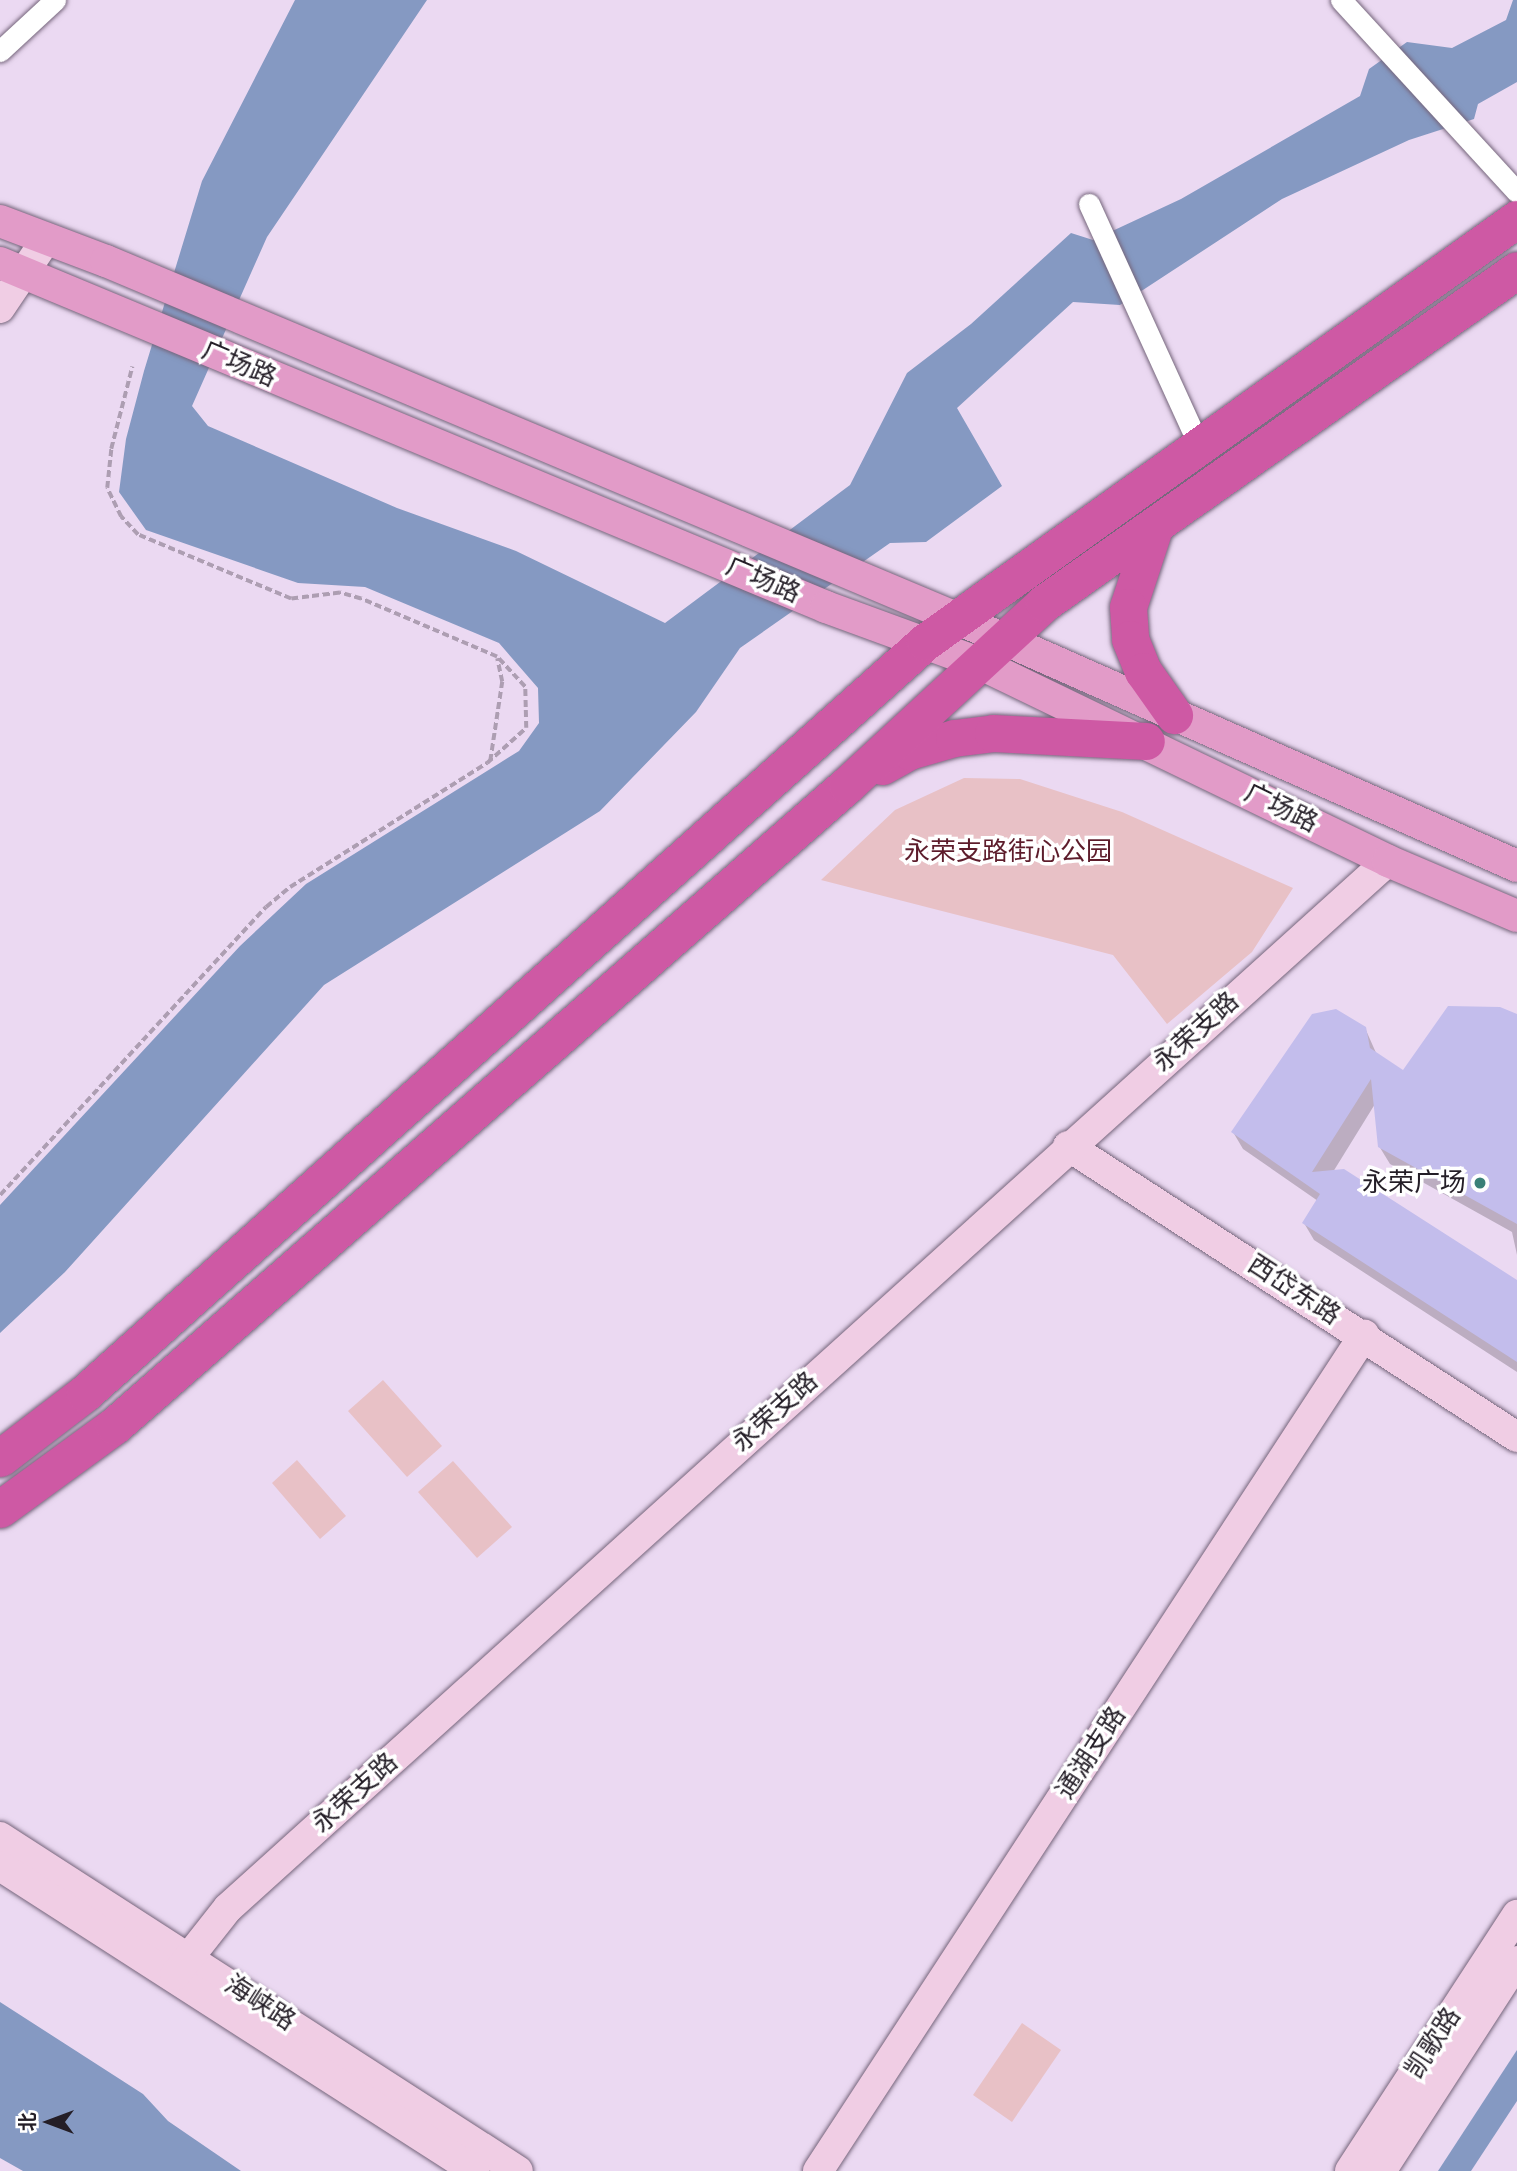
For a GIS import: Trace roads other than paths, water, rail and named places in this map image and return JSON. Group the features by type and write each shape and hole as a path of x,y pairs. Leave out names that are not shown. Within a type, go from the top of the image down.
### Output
{"highway":[{"path":"0,1458 85,1393 925,642 1517,219"},
{"path":"0,1509 114,1426 847,785 1044,603 1517,270"},
{"path":"1155,526 1128,607 1130,639 1143,671 1174,715"},
{"path":"847,785 909,751 954,738 993,733 1146,741"}],"main road":[{"name":"广场路","path":"0,221 956,618 992,651 1146,741 1388,861 1517,916"},
{"name":"广场路","path":"12,267 115,309 234,363 825,607 925,642 992,651 1174,715 1517,866"}],"street":[{"path":"0,51 55,0"},
{"path":"1341,0 1517,192"},
{"path":"1089,204 1140,307 1200,448"},
{"path":"0,308 12,267 47,239"},
{"name":"永荣支路","path":"182,1966 228,1908 1068,1146 1388,861"},
{"name":"西岱东路","path":"1068,1146 1364,1335 1517,1437"},
{"name":"通湖支路","path":"818,2171 1364,1335"},
{"name":"海峡路","path":"0,1837 475,2171"},
{"name":"海峡路","path":"0,1866 182,1966 518,2171"},
{"name":"凯歌路","path":"1350,2171 1517,1914"},
{"name":"凯歌路","path":"1381,2171 1517,1961"}],"water":[{"path":"295,0 427,0 267,237 192,406 208,426 397,508 516,551 665,623 850,485 907,373 971,324 1071,233 1093,240 1181,199 1360,96 1369,69 1407,42 1452,48 1506,20 1513,0 1517,0 1517,82 1478,104 1474,119 1409,140 1282,199 1120,305 1073,302 957,408 1002,486 926,542 890,543 740,648 696,712 600,811 324,985 65,1272 0,1333 0,1205 240,946 306,884 519,751 539,723 538,688 499,643 365,587 298,583 146,530 119,492 126,439 144,371 202,181"},
{"path":"0,2002 143,2094 168,2121 241,2171 23,2171 0,2158"},
{"path":"1517,2050 1517,2101 1471,2171 1438,2171"}],"place":[{"name":"永荣广场","path":"1480,1183"}],"park label":[{"name":"永荣支路街心公园","path":"1008,852"}]}
